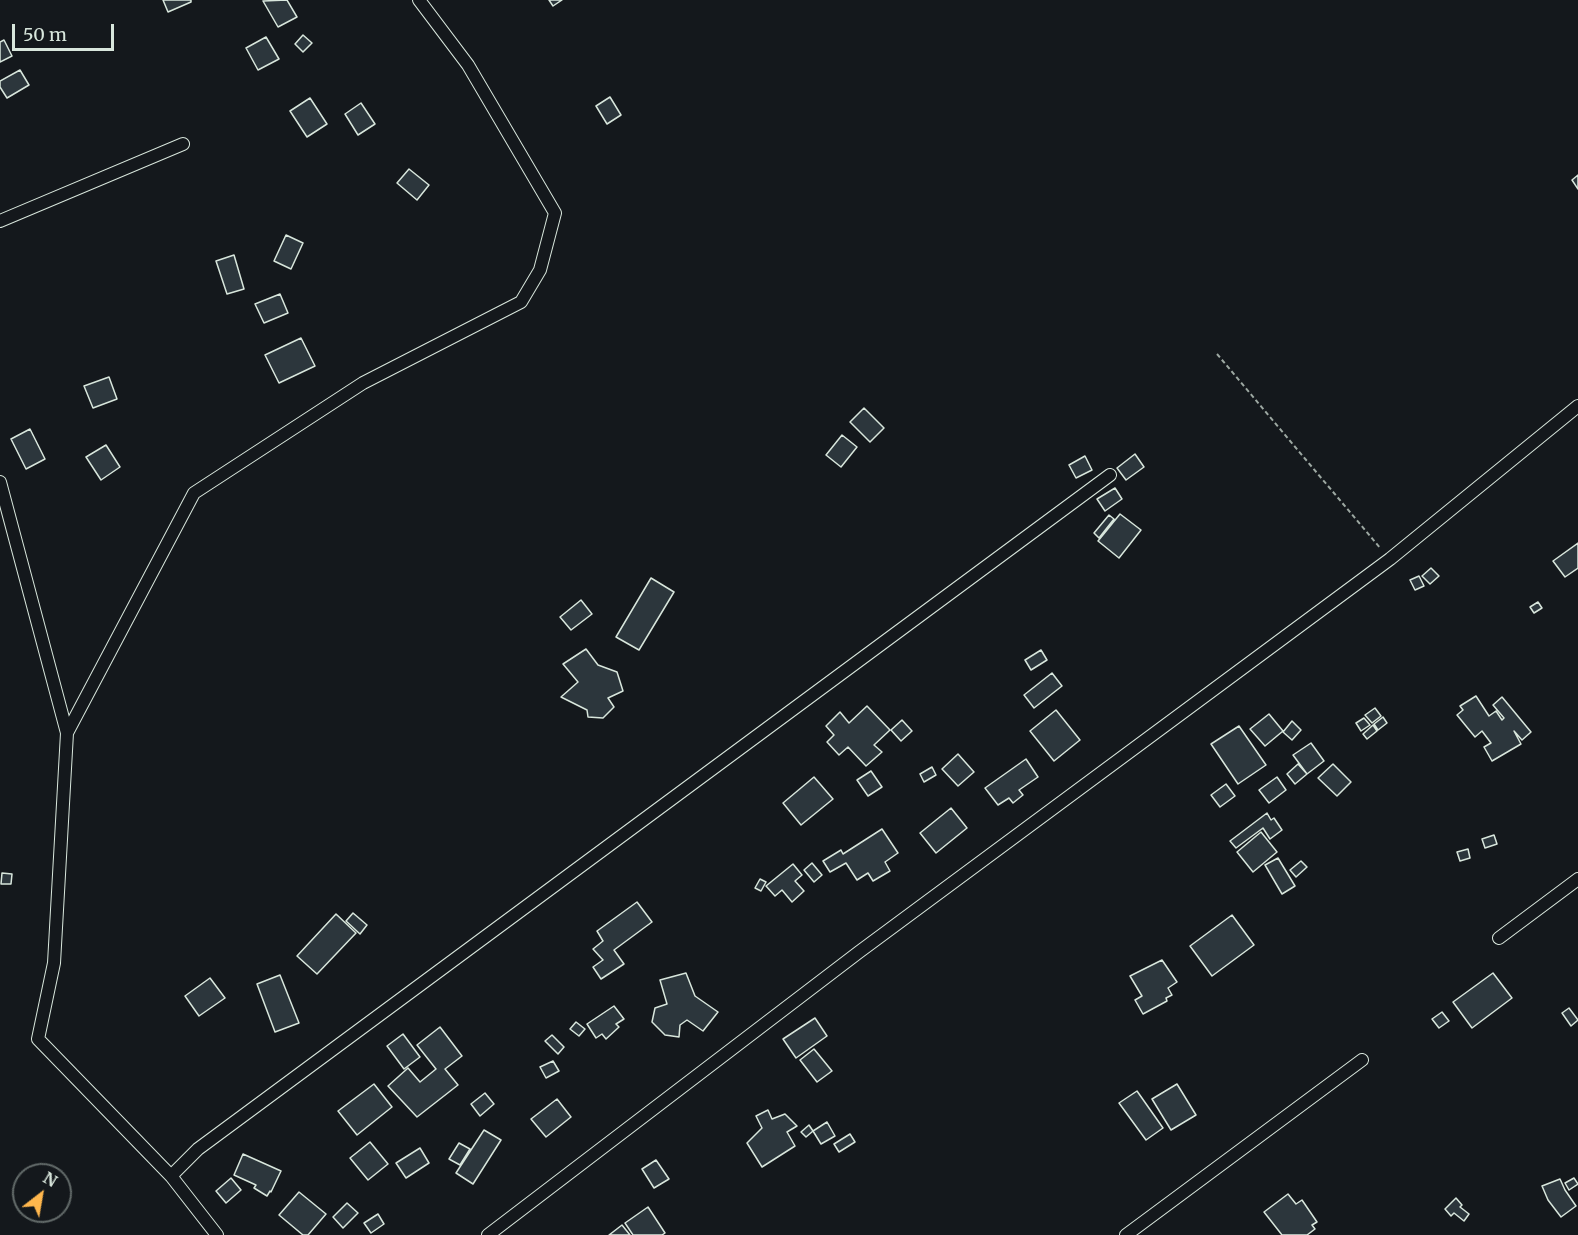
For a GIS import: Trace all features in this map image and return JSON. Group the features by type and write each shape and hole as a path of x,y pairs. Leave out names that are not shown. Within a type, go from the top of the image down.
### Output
{"street":[{"path":"67,733 194,492 363,382 521,302 540,270 555,213 468,65 419,0"},
{"path":"0,221 183,144"},
{"path":"488,1235 849,959 1390,559 1578,406"},
{"path":"171,1176 198,1149 1110,475"},
{"path":"0,482 67,733 54,963 38,1039 171,1176 217,1235"},
{"path":"1499,938 1578,879"},
{"path":"1126,1235 1362,1060"}],"path":[{"path":"1217,354 1390,559"}],"building":[{"path":"163,0 191,0 191,2 168,12"},
{"path":"287,0 297,17 278,27 263,1"},
{"path":"549,0 562,0 553,6"},
{"path":"303,35 312,43 303,52 295,44"},
{"path":"266,37 279,59 258,70 246,48"},
{"path":"4,40 12,56 0,62 0,42"},
{"path":"20,70 29,85 7,98 0,87 0,81"},
{"path":"610,97 621,115 607,124 596,106"},
{"path":"310,98 327,124 307,137 290,111"},
{"path":"361,103 375,124 358,135 345,114"},
{"path":"409,169 429,185 417,200 397,183"},
{"path":"1578,175 1578,189 1572,180"},
{"path":"286,235 303,243 291,269 274,261"},
{"path":"234,255 244,289 227,294 216,261"},
{"path":"280,294 288,313 264,323 255,304"},
{"path":"301,338 315,366 279,383 265,355"},
{"path":"109,377 117,399 93,408 84,386"},
{"path":"864,408 884,428 870,442 850,422"},
{"path":"30,429 45,459 26,469 11,439"},
{"path":"842,435 857,447 841,467 826,455"},
{"path":"106,445 120,467 101,480 86,457"},
{"path":"1135,454 1144,467 1126,480 1117,468"},
{"path":"1085,456 1092,470 1076,478 1069,465"},
{"path":"1115,488 1122,499 1105,511 1097,499"},
{"path":"1120,514 1141,530 1119,558 1098,541"},
{"path":"1109,515 1114,519 1099,538 1094,533"},
{"path":"1578,543 1578,568 1565,577 1553,561"},
{"path":"1431,568 1439,576 1430,584 1422,576"},
{"path":"1419,576 1424,586 1415,590 1410,580"},
{"path":"651,578 674,592 639,650 616,637"},
{"path":"581,600 592,614 571,630 560,617"},
{"path":"1538,602 1542,608 1534,613 1530,607"},
{"path":"586,649 598,665 617,672 623,691 608,698 614,707 603,718 588,717 587,710 561,697 578,682 563,664"},
{"path":"1041,650 1047,660 1031,670 1025,660"},
{"path":"1052,673 1062,686 1034,708 1024,695"},
{"path":"1476,696 1489,716 1496,711 1502,720 1504,718 1493,705 1502,697 1531,732 1522,740 1514,731 1521,744 1492,761 1484,747 1491,743 1482,731 1475,737 1457,715 1463,710 1460,706"},
{"path":"867,706 890,730 874,745 882,752 866,766 848,747 839,755 827,742 834,735 826,726 840,712 849,723"},
{"path":"1375,708 1381,716 1372,723 1365,715"},
{"path":"1056,710 1080,740 1054,761 1030,731"},
{"path":"1269,714 1283,731 1265,746 1250,729"},
{"path":"1383,717 1387,723 1378,730 1374,724"},
{"path":"1364,718 1370,725 1361,731 1356,723"},
{"path":"902,720 912,731 901,741 891,730"},
{"path":"1292,721 1301,730 1292,740 1283,732"},
{"path":"1373,725 1377,731 1367,739 1363,734"},
{"path":"1239,726 1266,765 1238,784 1211,744"},
{"path":"1311,743 1324,761 1307,774 1293,755"},
{"path":"958,754 974,772 958,786 942,769"},
{"path":"1026,759 1038,777 1019,790 1023,795 1013,803 1009,798 998,805 985,788"},
{"path":"1298,764 1307,774 1295,784 1287,774"},
{"path":"1333,764 1351,782 1337,796 1318,778"},
{"path":"932,767 936,775 924,782 920,774"},
{"path":"871,771 882,787 868,796 857,780"},
{"path":"814,777 833,799 801,825 783,803"},
{"path":"1277,777 1286,790 1269,803 1259,790"},
{"path":"1226,784 1235,796 1220,807 1211,795"},
{"path":"951,808 967,828 936,853 920,833"},
{"path":"1267,813 1271,820 1274,818 1282,830 1270,839 1263,828 1236,848 1230,841"},
{"path":"882,829 898,853 885,862 890,871 873,881 868,873 857,880 846,863 830,872 823,861 841,850 843,854"},
{"path":"1261,832 1277,852 1253,872 1237,852"},
{"path":"1494,835 1497,844 1485,848 1482,839"},
{"path":"1468,849 1470,858 1460,861 1457,852"},
{"path":"1278,858 1295,886 1282,894 1265,865"},
{"path":"1301,861 1307,867 1296,877 1290,870"},
{"path":"812,863 822,875 814,882 804,870"},
{"path":"793,864 802,875 795,881 804,891 792,902 782,890 775,896 766,886"},
{"path":"2,873 12,874 11,884 1,884"},
{"path":"760,879 766,882 761,891 755,888"},
{"path":"637,902 652,922 614,950 624,964 601,979 593,967 603,960 593,949 603,941 597,931"},
{"path":"353,913 367,925 360,934 346,921"},
{"path":"336,914 356,933 317,974 297,956"},
{"path":"1232,915 1254,945 1212,976 1190,946"},
{"path":"1162,960 1177,982 1168,988 1172,995 1166,998 1167,1001 1143,1014 1135,1000 1142,996 1130,976"},
{"path":"686,973 695,996 718,1012 703,1031 687,1020 680,1025 679,1037 665,1035 652,1022 655,1008 667,1004 660,980"},
{"path":"1493,973 1512,998 1472,1028 1453,1002"},
{"path":"280,975 299,1023 275,1032 257,984"},
{"path":"210,978 225,998 199,1016 185,996"},
{"path":"614,1006 624,1019 616,1024 619,1027 606,1039 602,1034 596,1038 587,1024"},
{"path":"1569,1008 1578,1020 1571,1026 1562,1013"},
{"path":"1442,1012 1449,1021 1439,1028 1432,1019"},
{"path":"815,1018 827,1036 796,1058 783,1039"},
{"path":"576,1022 585,1029 579,1036 570,1029"},
{"path":"440,1027 462,1056 445,1069 458,1085 417,1117 388,1086 408,1068 420,1082 436,1069 417,1045"},
{"path":"403,1034 420,1057 404,1069 387,1046"},
{"path":"552,1035 564,1047 558,1054 545,1041"},
{"path":"814,1049 832,1071 817,1082 800,1060"},
{"path":"553,1061 559,1071 546,1078 540,1067"},
{"path":"374,1084 392,1107 357,1135 338,1111"},
{"path":"1177,1084 1196,1115 1171,1130 1152,1099"},
{"path":"1137,1091 1163,1128 1146,1140 1119,1103"},
{"path":"485,1093 494,1104 480,1116 471,1104"},
{"path":"557,1099 571,1117 546,1137 531,1119"},
{"path":"768,1110 772,1119 785,1114 797,1126 787,1132 795,1146 762,1167 747,1143 762,1128 756,1116"},
{"path":"827,1122 835,1136 821,1144 813,1131"},
{"path":"809,1125 813,1131 806,1137 801,1132"},
{"path":"484,1130 501,1140 473,1184 456,1173"},
{"path":"850,1134 855,1142 839,1152 834,1144"},
{"path":"370,1142 388,1164 368,1180 350,1158"},
{"path":"459,1143 470,1149 460,1165 449,1159"},
{"path":"420,1148 429,1163 406,1178 396,1163"},
{"path":"243,1154 281,1171 267,1196 254,1188 256,1185 234,1175"},
{"path":"656,1160 669,1179 654,1188 642,1169"},
{"path":"231,1178 241,1190 226,1203 216,1191"},
{"path":"1574,1178 1578,1184 1569,1190 1565,1183"},
{"path":"1560,1179 1576,1206 1561,1217 1548,1200 1542,1186"},
{"path":"299,1192 326,1214 308,1235 303,1235 279,1215"},
{"path":"1288,1194 1296,1204 1302,1200 1317,1222 1312,1225 1315,1229 1307,1235 1282,1235 1264,1212"},
{"path":"1456,1198 1462,1205 1460,1207 1469,1214 1464,1221 1454,1213 1451,1216 1445,1209"},
{"path":"347,1203 358,1213 343,1228 333,1217"},
{"path":"648,1207 665,1233 662,1235 633,1235 625,1223"},
{"path":"378,1214 384,1224 371,1233 364,1223"},
{"path":"622,1225 630,1235 609,1235"}]}
